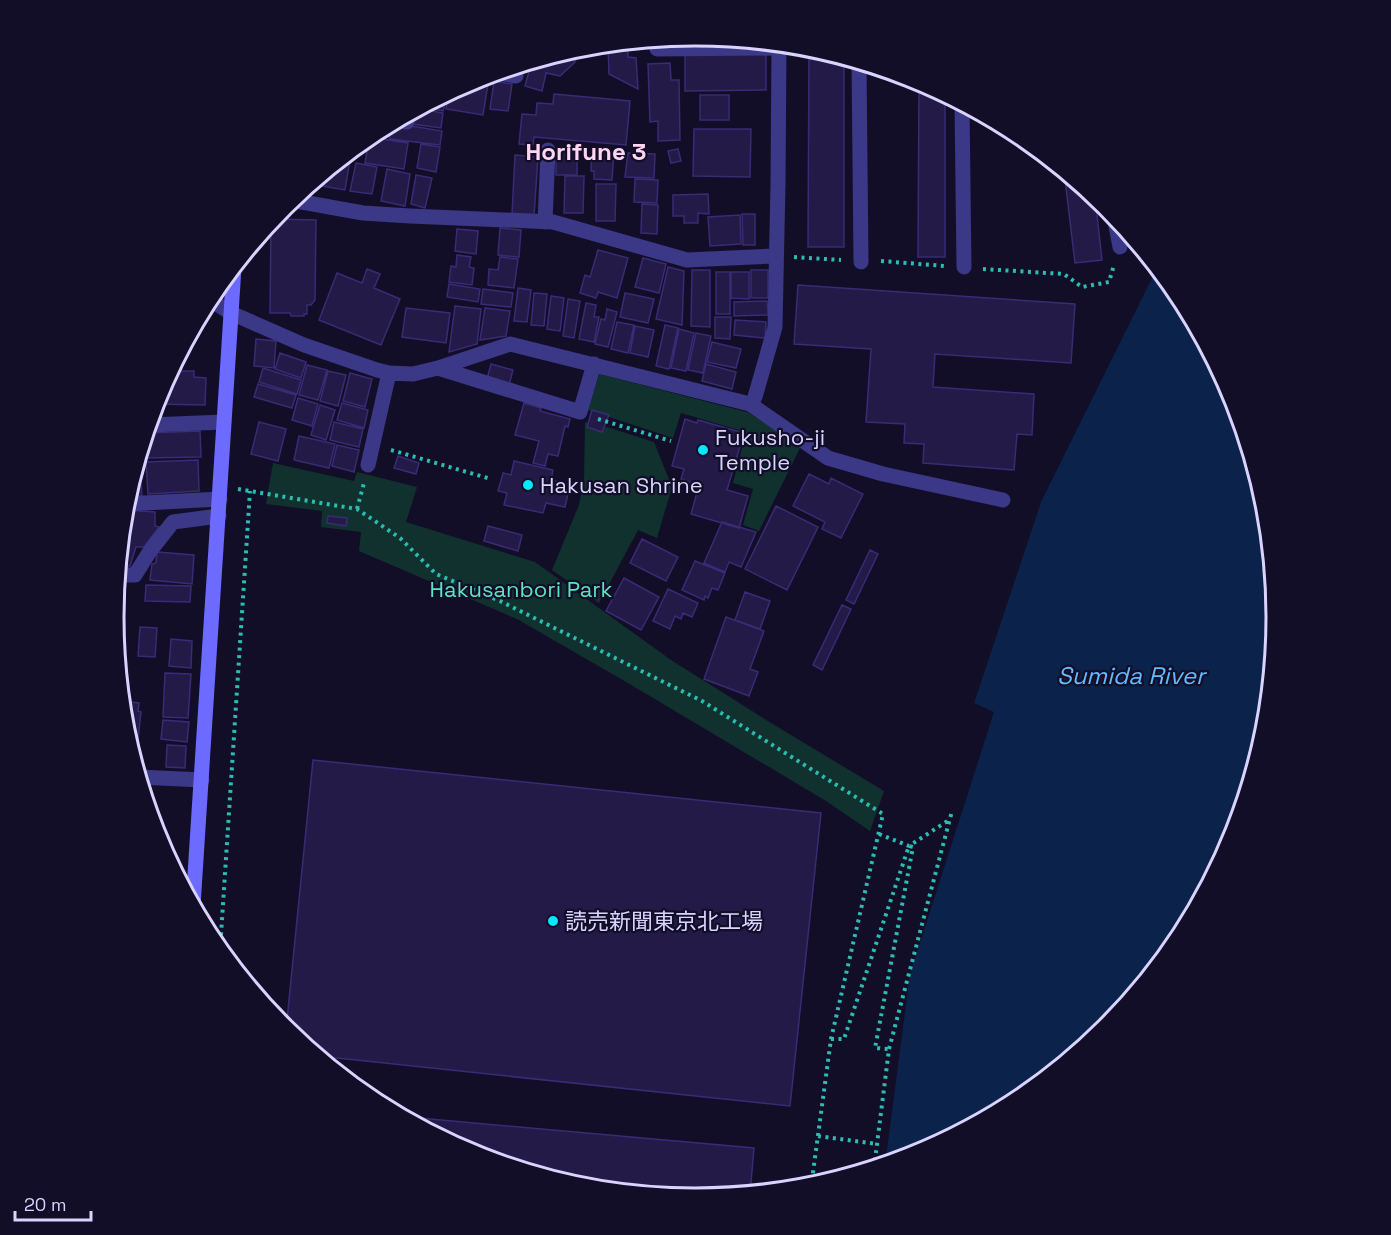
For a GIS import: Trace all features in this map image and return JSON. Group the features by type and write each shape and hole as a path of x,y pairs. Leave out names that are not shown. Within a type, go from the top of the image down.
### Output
{"street":[{"path":"657,49 722,47"},
{"path":"753,400 775,327 779,52"},
{"path":"859,71 861,262"},
{"path":"962,113 964,267"},
{"path":"545,222 548,150"},
{"path":"304,202 363,213 553,222 687,260 776,256"},
{"path":"1117,233 1120,248"},
{"path":"194,890 233,283"},
{"path":"218,305 231,313 304,345 389,373 413,374 510,344 753,400 828,458 883,474 1002,500"},
{"path":"438,368 580,411 594,364"},
{"path":"368,465 389,373"},
{"path":"158,425 224,422"},
{"path":"136,503 220,493"},
{"path":"126,575 135,575 173,522 219,516"},
{"path":"148,777 202,780"}],"path":[{"path":"596,419 671,441"},
{"path":"373,445 492,479"},
{"path":"357,509 368,465"},
{"path":"221,935 250,491"},
{"path":"220,493 250,491 357,509 400,538 436,574 500,601 702,701 883,814 831,1039 812,1177"},
{"path":"875,1159 889,1049 952,811"},
{"path":"831,1039 844,1039 909,846 950,819"},
{"path":"879,834 913,847 875,1048 889,1049"},
{"path":"818,1136 877,1144"}],"green space":[{"path":"599,374 747,412 802,444 759,531 743,525 753,489 733,483 746,432 681,413 673,438 588,410"},
{"path":"585,422 654,442 672,487 657,538 638,530 599,603 552,570 579,505 584,480"},
{"name":"Hakusanbori Park","path":"273,463 354,481 357,472 417,487 406,522 535,562 671,660 884,791 870,831 826,801 517,619 359,551 361,532 321,527 322,511 266,504"}],"water":[{"name":"Sumida River","path":"1153,276 1190,332 1208,365 1236,434 1256,506 1262,543 1266,618 1262,692 1256,729 1236,801 1208,870 1170,935 1125,994 1072,1047 1013,1092 948,1130 886,1155 910,974 994,712 974,703 1041,502"}],"building":[{"path":"628,50 628,57 636,58 638,89 609,74 608,53"},
{"path":"766,53 766,90 685,91 685,54"},
{"path":"809,57 844,66 844,247 808,247"},
{"path":"576,59 560,76 546,73 542,91 525,86 529,72"},
{"path":"670,63 671,80 679,80 680,140 658,141 658,121 650,122 648,64"},
{"path":"499,82 512,84 508,111 490,109 494,84"},
{"path":"488,86 483,115 446,109 447,103"},
{"path":"919,92 945,104 945,257 918,257"},
{"path":"554,94 630,101 626,145 534,137 533,145 519,144 522,114 536,115 537,103 553,104"},
{"path":"700,95 729,95 729,120 700,120"},
{"path":"445,104 443,111 435,109"},
{"path":"432,111 443,113 441,128 412,124"},
{"path":"406,125 442,131 440,145 390,139 389,136"},
{"path":"694,129 751,129 750,177 693,176"},
{"path":"384,139 408,143 404,169 365,163 367,151"},
{"path":"421,144 440,147 436,172 417,168"},
{"path":"678,149 681,161 671,163 668,151"},
{"path":"556,150 577,150 577,175 556,175"},
{"path":"592,151 614,152 612,180 594,179 594,171 591,171"},
{"path":"628,153 655,154 654,178 625,177"},
{"path":"515,155 538,157 534,216 512,215"},
{"path":"350,163 345,190 322,186"},
{"path":"356,163 377,167 372,194 350,191"},
{"path":"387,169 410,174 405,206 381,201"},
{"path":"416,175 432,178 425,208 411,204"},
{"path":"565,176 584,176 583,213 564,213"},
{"path":"635,179 658,180 657,203 634,202"},
{"path":"1065,183 1097,212 1102,260 1075,263"},
{"path":"596,184 616,184 615,221 596,221"},
{"path":"708,194 709,214 698,213 698,223 684,223 684,216 673,216 673,195"},
{"path":"642,204 658,205 657,234 641,233"},
{"path":"742,214 755,214 755,245 743,245"},
{"path":"740,215 741,244 710,246 708,217"},
{"path":"287,219 316,220 315,300 311,305 307,305 307,314 304,316 270,313 271,236"},
{"path":"500,228 521,230 519,257 498,255"},
{"path":"457,229 478,231 476,254 455,251"},
{"path":"598,250 628,258 617,298 598,292 596,298 580,293 585,275 590,277"},
{"path":"457,255 471,257 469,267 474,268 472,285 449,282 451,266 456,267"},
{"path":"500,257 518,259 514,288 488,285 489,269 498,270"},
{"path":"643,258 666,264 659,293 635,287"},
{"path":"668,267 684,271 682,325 656,319"},
{"path":"367,269 380,274 374,288 400,299 381,345 319,320 337,273 362,283"},
{"path":"692,270 710,270 710,327 691,326"},
{"path":"751,270 768,270 768,298 751,298"},
{"path":"716,272 730,272 730,314 716,314"},
{"path":"731,272 749,272 749,299 731,298"},
{"path":"449,284 480,289 478,302 447,297"},
{"path":"798,285 1075,304 1071,363 935,354 933,387 1034,394 1032,435 1017,434 1014,470 923,463 924,444 904,443 905,424 866,422 871,349 794,344"},
{"path":"518,288 531,290 527,322 514,321"},
{"path":"483,289 513,293 511,307 481,304"},
{"path":"534,293 547,294 544,326 531,325"},
{"path":"625,293 654,299 648,323 620,317"},
{"path":"551,296 564,298 560,331 547,329"},
{"path":"568,299 580,301 574,338 563,336"},
{"path":"767,301 768,315 734,316 734,302"},
{"path":"586,303 596,305 594,317 599,317 594,342 579,339"},
{"path":"455,306 481,309 477,344 449,352"},
{"path":"406,308 450,313 446,343 402,337"},
{"path":"485,308 510,311 506,336 480,340"},
{"path":"607,309 617,312 608,347 595,344 601,319 605,320"},
{"path":"715,317 731,317 730,339 715,338"},
{"path":"735,320 766,322 765,338 734,335"},
{"path":"617,322 634,325 628,353 611,349"},
{"path":"665,325 678,328 669,369 656,366"},
{"path":"635,326 654,330 648,357 630,353"},
{"path":"679,329 694,333 686,371 671,368"},
{"path":"696,333 711,336 703,373 688,370"},
{"path":"256,339 276,341 274,368 254,366"},
{"path":"712,342 741,349 736,368 707,362"},
{"path":"280,353 306,362 301,378 275,369"},
{"path":"491,364 513,370 509,385 487,379"},
{"path":"706,364 736,372 732,389 702,381"},
{"path":"307,365 327,370 318,400 299,395"},
{"path":"263,368 301,380 297,394 259,382"},
{"path":"180,371 194,371 194,377 206,378 205,405 166,404"},
{"path":"328,371 346,375 338,406 320,401"},
{"path":"350,373 372,379 365,407 343,401"},
{"path":"258,384 296,395 292,408 254,397"},
{"path":"298,398 318,404 312,426 292,420"},
{"path":"342,403 368,410 364,428 337,420"},
{"path":"524,403 541,408 540,411 570,419 568,427 565,426 558,456 548,454 545,466 533,463 539,441 515,435"},
{"path":"320,405 335,410 326,440 311,435"},
{"path":"592,410 609,415 602,432 587,427"},
{"path":"685,419 697,423 698,420 744,433 727,490 748,496 739,528 691,514 699,485 681,479 684,469 672,466"},
{"path":"259,422 286,429 278,461 251,454"},
{"path":"334,422 363,429 359,447 330,440"},
{"path":"200,431 201,457 148,458 155,433"},
{"path":"299,436 335,444 329,468 294,460"},
{"path":"337,445 359,450 354,472 332,466"},
{"path":"398,456 419,463 416,474 394,468"},
{"path":"198,460 199,491 148,494 146,462"},
{"path":"514,461 553,470 551,480 570,485 565,507 546,503 543,513 504,505 507,493 498,491 503,473 511,475"},
{"path":"809,474 829,484 831,478 863,494 841,538 822,529 825,522 793,506"},
{"path":"141,482 142,496 137,496"},
{"path":"776,506 818,527 787,590 745,569"},
{"path":"134,511 155,512 155,526 159,527 144,547 136,547 130,566 127,566"},
{"path":"328,516 347,518 346,526 327,523"},
{"path":"722,522 756,532 741,567 729,562 725,572 704,563"},
{"path":"488,526 522,535 518,551 484,541"},
{"path":"642,539 678,557 666,581 630,563"},
{"path":"870,550 878,554 854,604 846,600"},
{"path":"157,552 194,555 192,584 150,580 152,564 156,563"},
{"path":"695,561 725,573 718,590 712,588 708,598 705,596 704,600 682,590"},
{"path":"624,578 659,597 641,630 606,611"},
{"path":"146,585 191,586 190,602 145,601"},
{"path":"668,589 698,603 692,617 683,613 681,619 675,616 670,629 653,621"},
{"path":"745,592 770,601 760,629 735,620"},
{"path":"842,605 851,609 822,670 813,665"},
{"path":"726,617 764,631 750,669 758,672 749,696 704,679"},
{"path":"140,627 157,628 155,657 138,656"},
{"path":"171,639 192,641 191,668 169,666"},
{"path":"165,673 191,674 188,718 163,717"},
{"path":"131,702 139,703 138,711 141,712 138,740"},
{"path":"163,720 189,722 187,742 161,739"},
{"path":"167,745 186,746 185,768 166,767"},
{"name":"読売新聞東京北工場","path":"313,760 821,813 790,1106 332,1057 287,1016"},
{"path":"421,1118 754,1148 751,1186 696,1188 621,1184 584,1178 512,1158 477,1145"}],"place":[{"name":"Fukusho-ji Temple","path":"703,450"},
{"name":"Hakusan Shrine","path":"528,485"},
{"name":"読売新聞東京北工場","path":"553,921"}],"district":[{"name":"Horifune 3","path":"586,151"}]}
